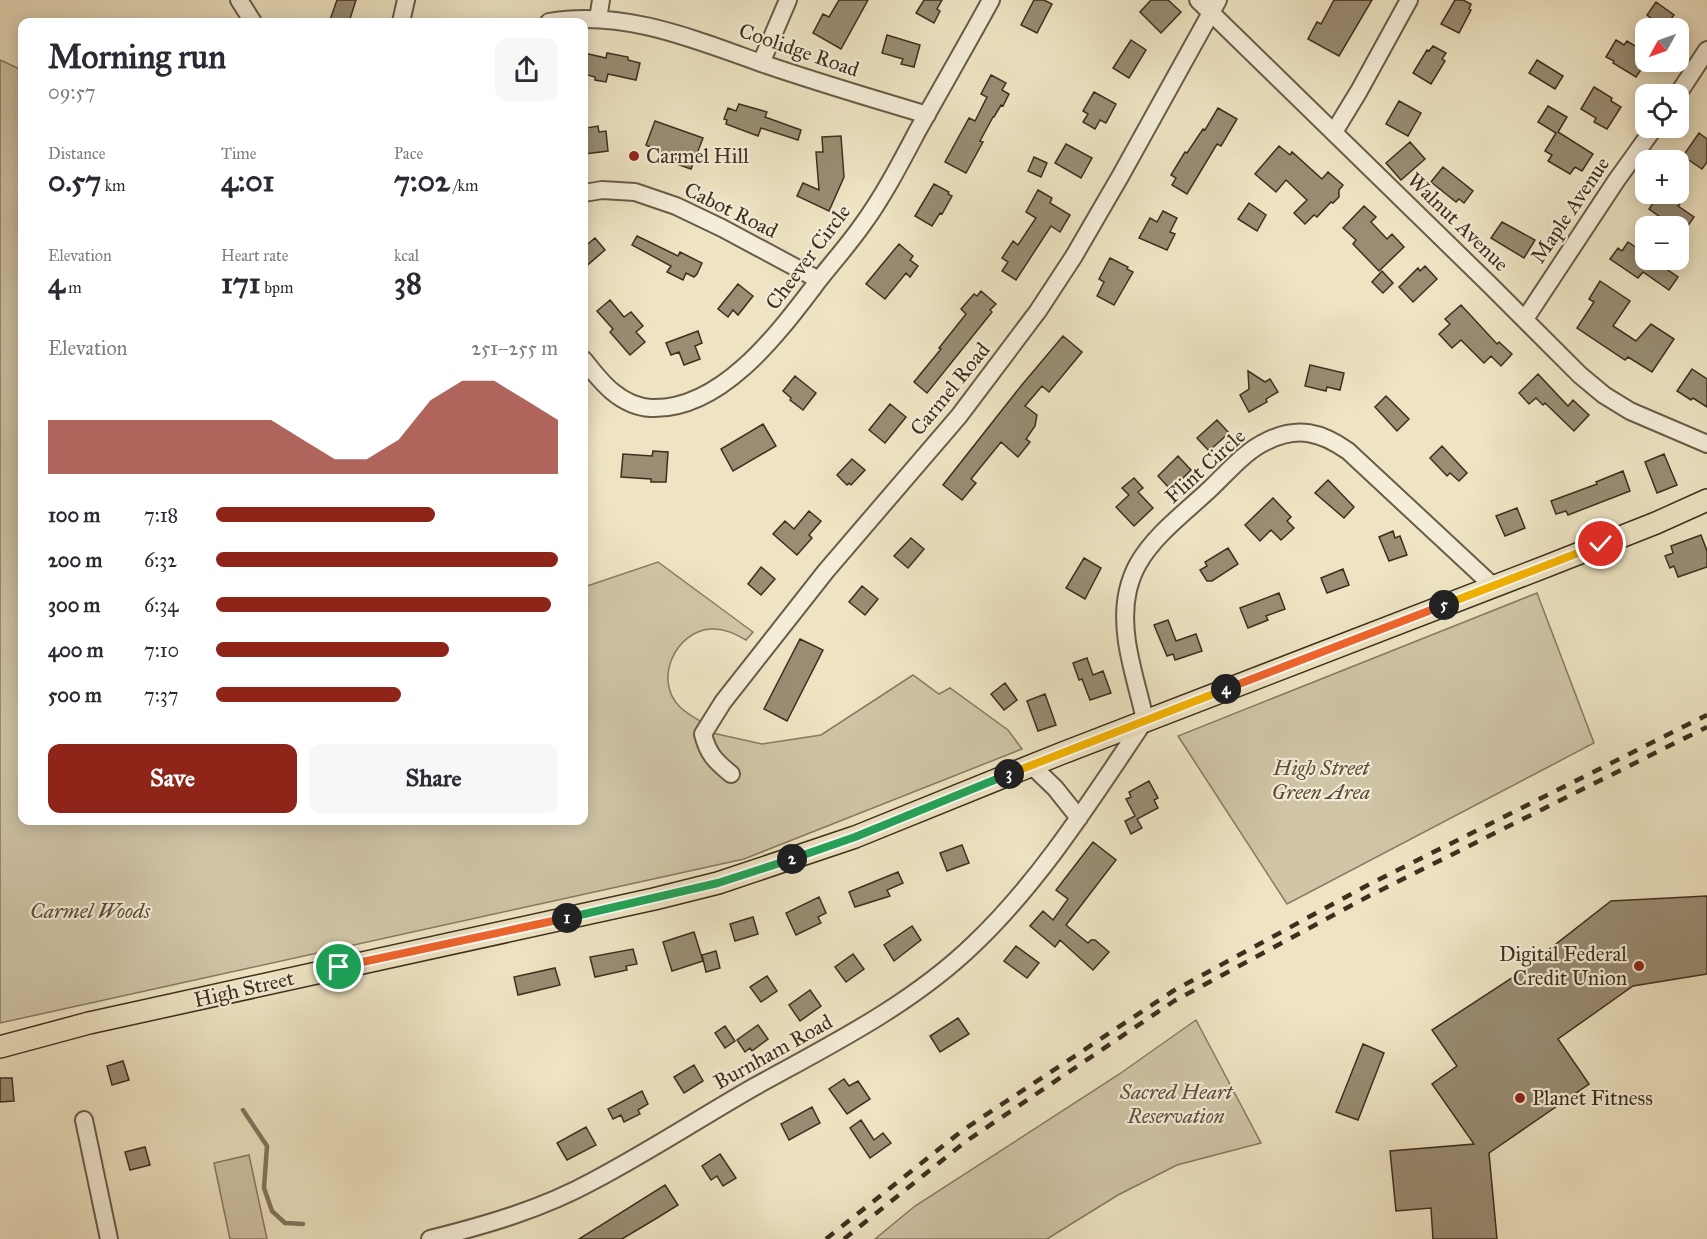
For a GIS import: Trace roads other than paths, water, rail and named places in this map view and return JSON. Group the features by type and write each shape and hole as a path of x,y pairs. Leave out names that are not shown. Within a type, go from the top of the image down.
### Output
{"main road":[{"name":"High Street","path":"0,1047 89,1023 718,883 855,837 1145,720 1656,523 1707,500"}],"street":[{"path":"239,0 250,18"},
{"path":"401,18 406,0"},
{"path":"598,19 602,0"},
{"path":"761,63 788,0"},
{"name":"Cheever Circle","path":"588,365 604,385 621,399 649,408 669,407 691,401 718,387 748,363 778,333 862,225 884,191 991,0"},
{"name":"Walnut Avenue","path":"1198,0 1215,7 1335,132 1580,375 1604,395 1630,411 1707,444"},
{"path":"1335,132 1409,0"},
{"name":"Carmel Road","path":"731,774 718,764 708,751 703,734 718,710 826,571 959,416 1038,311 1121,175 1215,7"},
{"name":"Coolidge Road","path":"588,19 658,28 714,45 835,88 927,115"},
{"path":"1685,84 1707,50"},
{"name":"Maple Avenue","path":"1525,319 1647,138"},
{"name":"Cabot Road","path":"588,192 602,190 635,192 676,206 819,280"},
{"name":"Flint Circle","path":"1145,720 1128,649 1126,616 1128,590 1138,564 1174,523 1250,451 1267,441 1297,434 1314,433 1330,438 1348,451 1493,586"},
{"name":"Burnham Road","path":"430,1239 472,1229 517,1214 592,1182 870,1022 945,971 975,943 1019,895 1078,818 1145,720"},
{"path":"1031,765 1055,788 1078,818"},
{"path":"84,1120 109,1239"}],"waterway":[{"path":"243,1110 267,1146 264,1188 272,1211 285,1223 303,1224"}],"railway":[{"path":"826,1239 963,1130 1173,991 1366,886 1707,715"},
{"path":"844,1239 965,1142 1174,1001 1369,896 1707,727"}],"place":[{"name":"Carmel Hill","path":"634,156"},
{"name":"Digital Federal Credit Union","path":"1639,966"},
{"name":"Planet Fitness","path":"1520,1098"}],"park label":[{"name":"High Street Green Area","path":"1321,780"},
{"name":"Carmel Woods","path":"90,911"},
{"name":"Sacred Heart Reservation","path":"1176,1104"}]}
